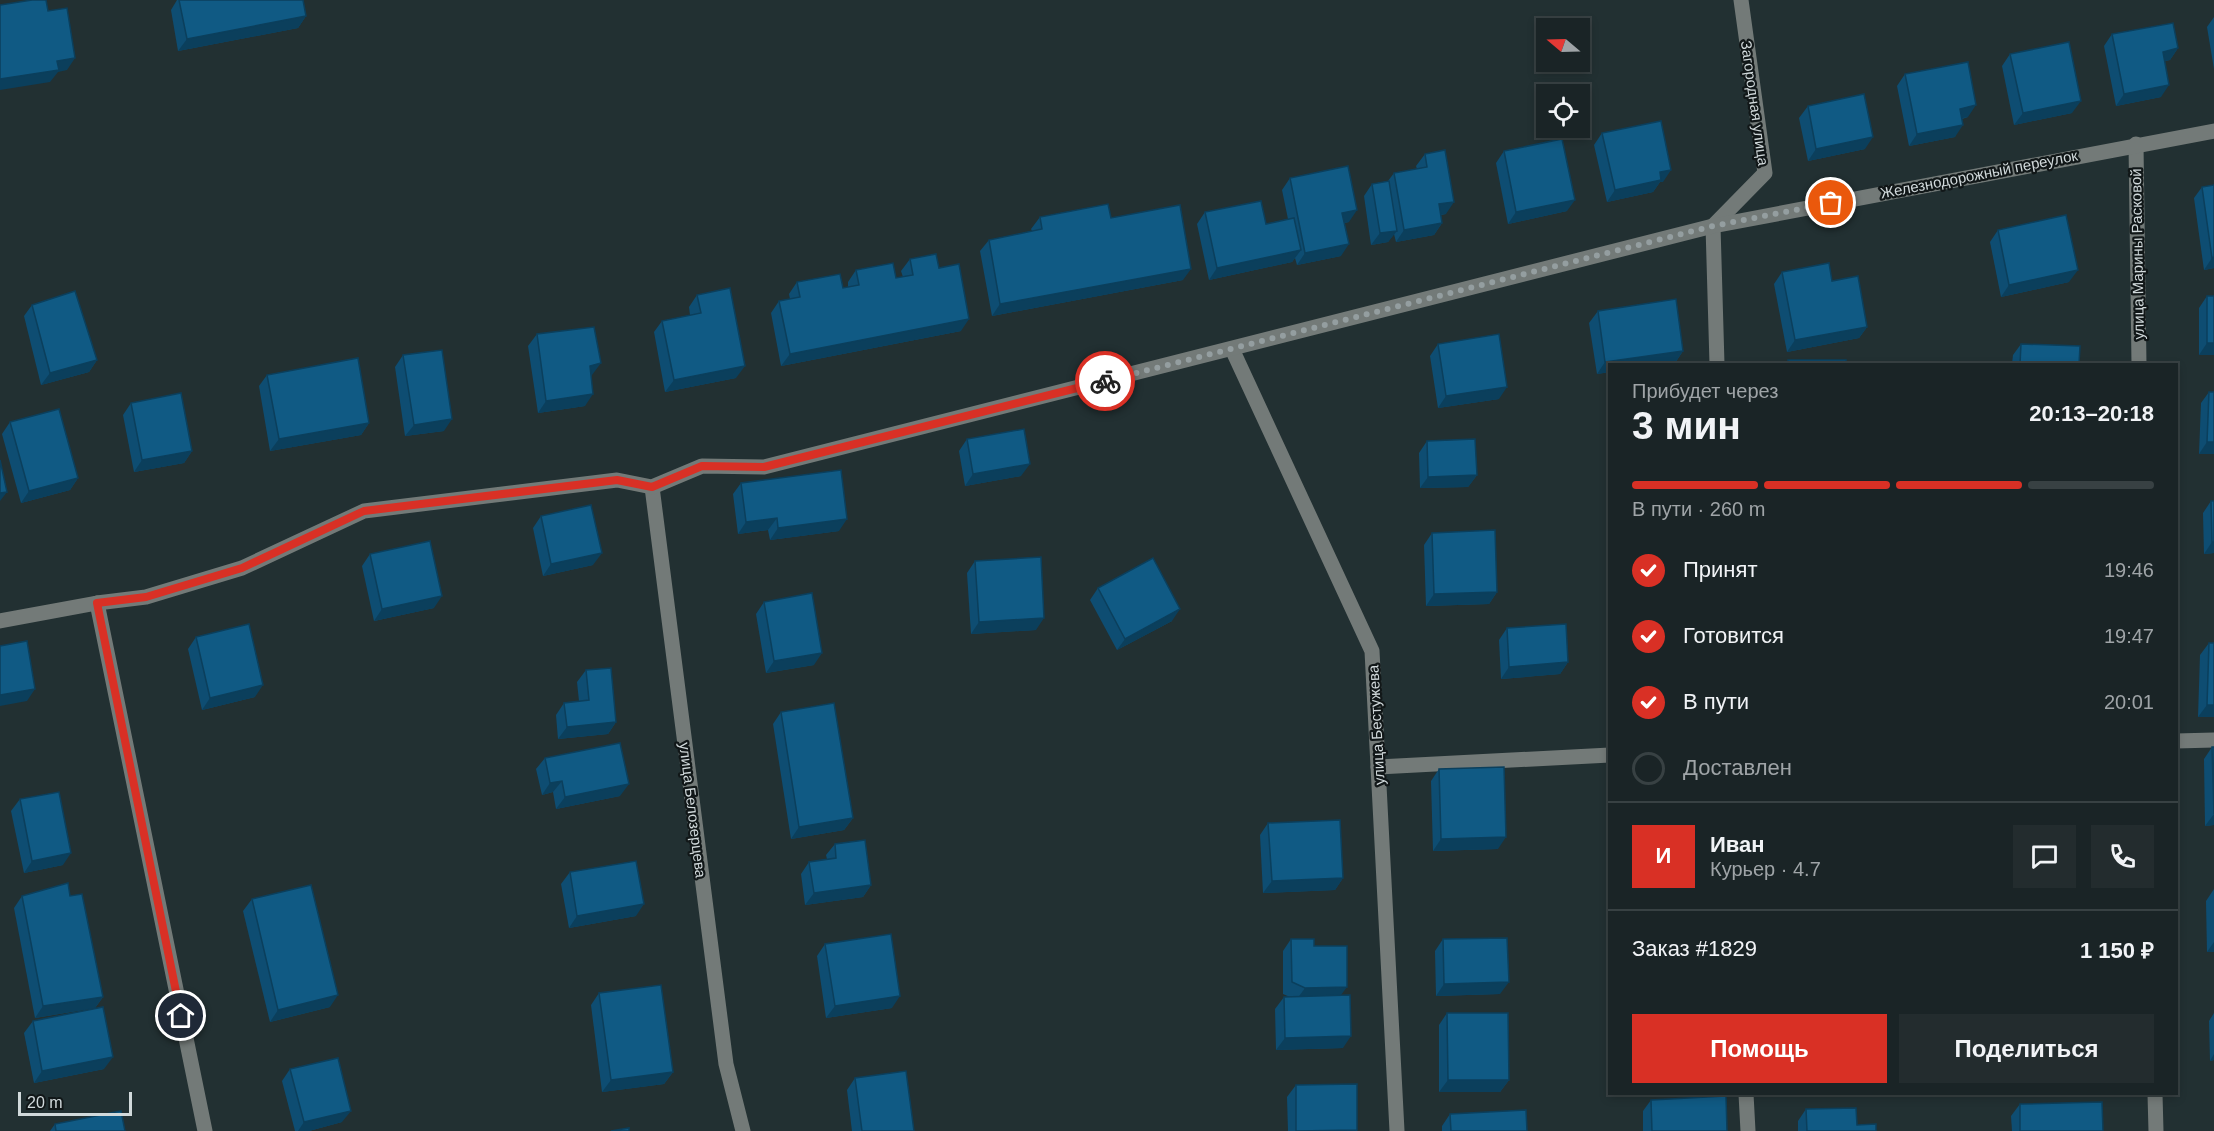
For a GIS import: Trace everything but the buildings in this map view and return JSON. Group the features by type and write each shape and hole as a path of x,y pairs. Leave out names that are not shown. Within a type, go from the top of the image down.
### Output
{"street":[{"name":"Загородная улица","path":"1713,226 1765,173 1741,0"},
{"name":"Железнодорожный переулок","path":"652,487 702,466 764,467 1713,226 2214,131"},
{"name":"улица Марины Расковой","path":"2136,144 2139,363"},
{"path":"1713,226 1717,363"},
{"name":"улица Бестужева","path":"1232,349 1372,651 1397,1131"},
{"path":"0,621 97,603 146,597 242,568 364,511 617,480 652,487"},
{"name":"улица Белозерцева","path":"652,487 726,1064 743,1131"},
{"path":"97,603 205,1131"},
{"path":"2178,741 2214,740"},
{"path":"1378,767 1608,754"},
{"path":"1746,1095 1748,1131"},
{"path":"2155,1095 2156,1131"}],"way so far":[{"path":"1105,381 1713,226 1831,203"}],"route":[{"path":"181,1016 97,603 146,597 242,568 364,511 617,480 652,487 702,466 764,467 1105,381"}]}
